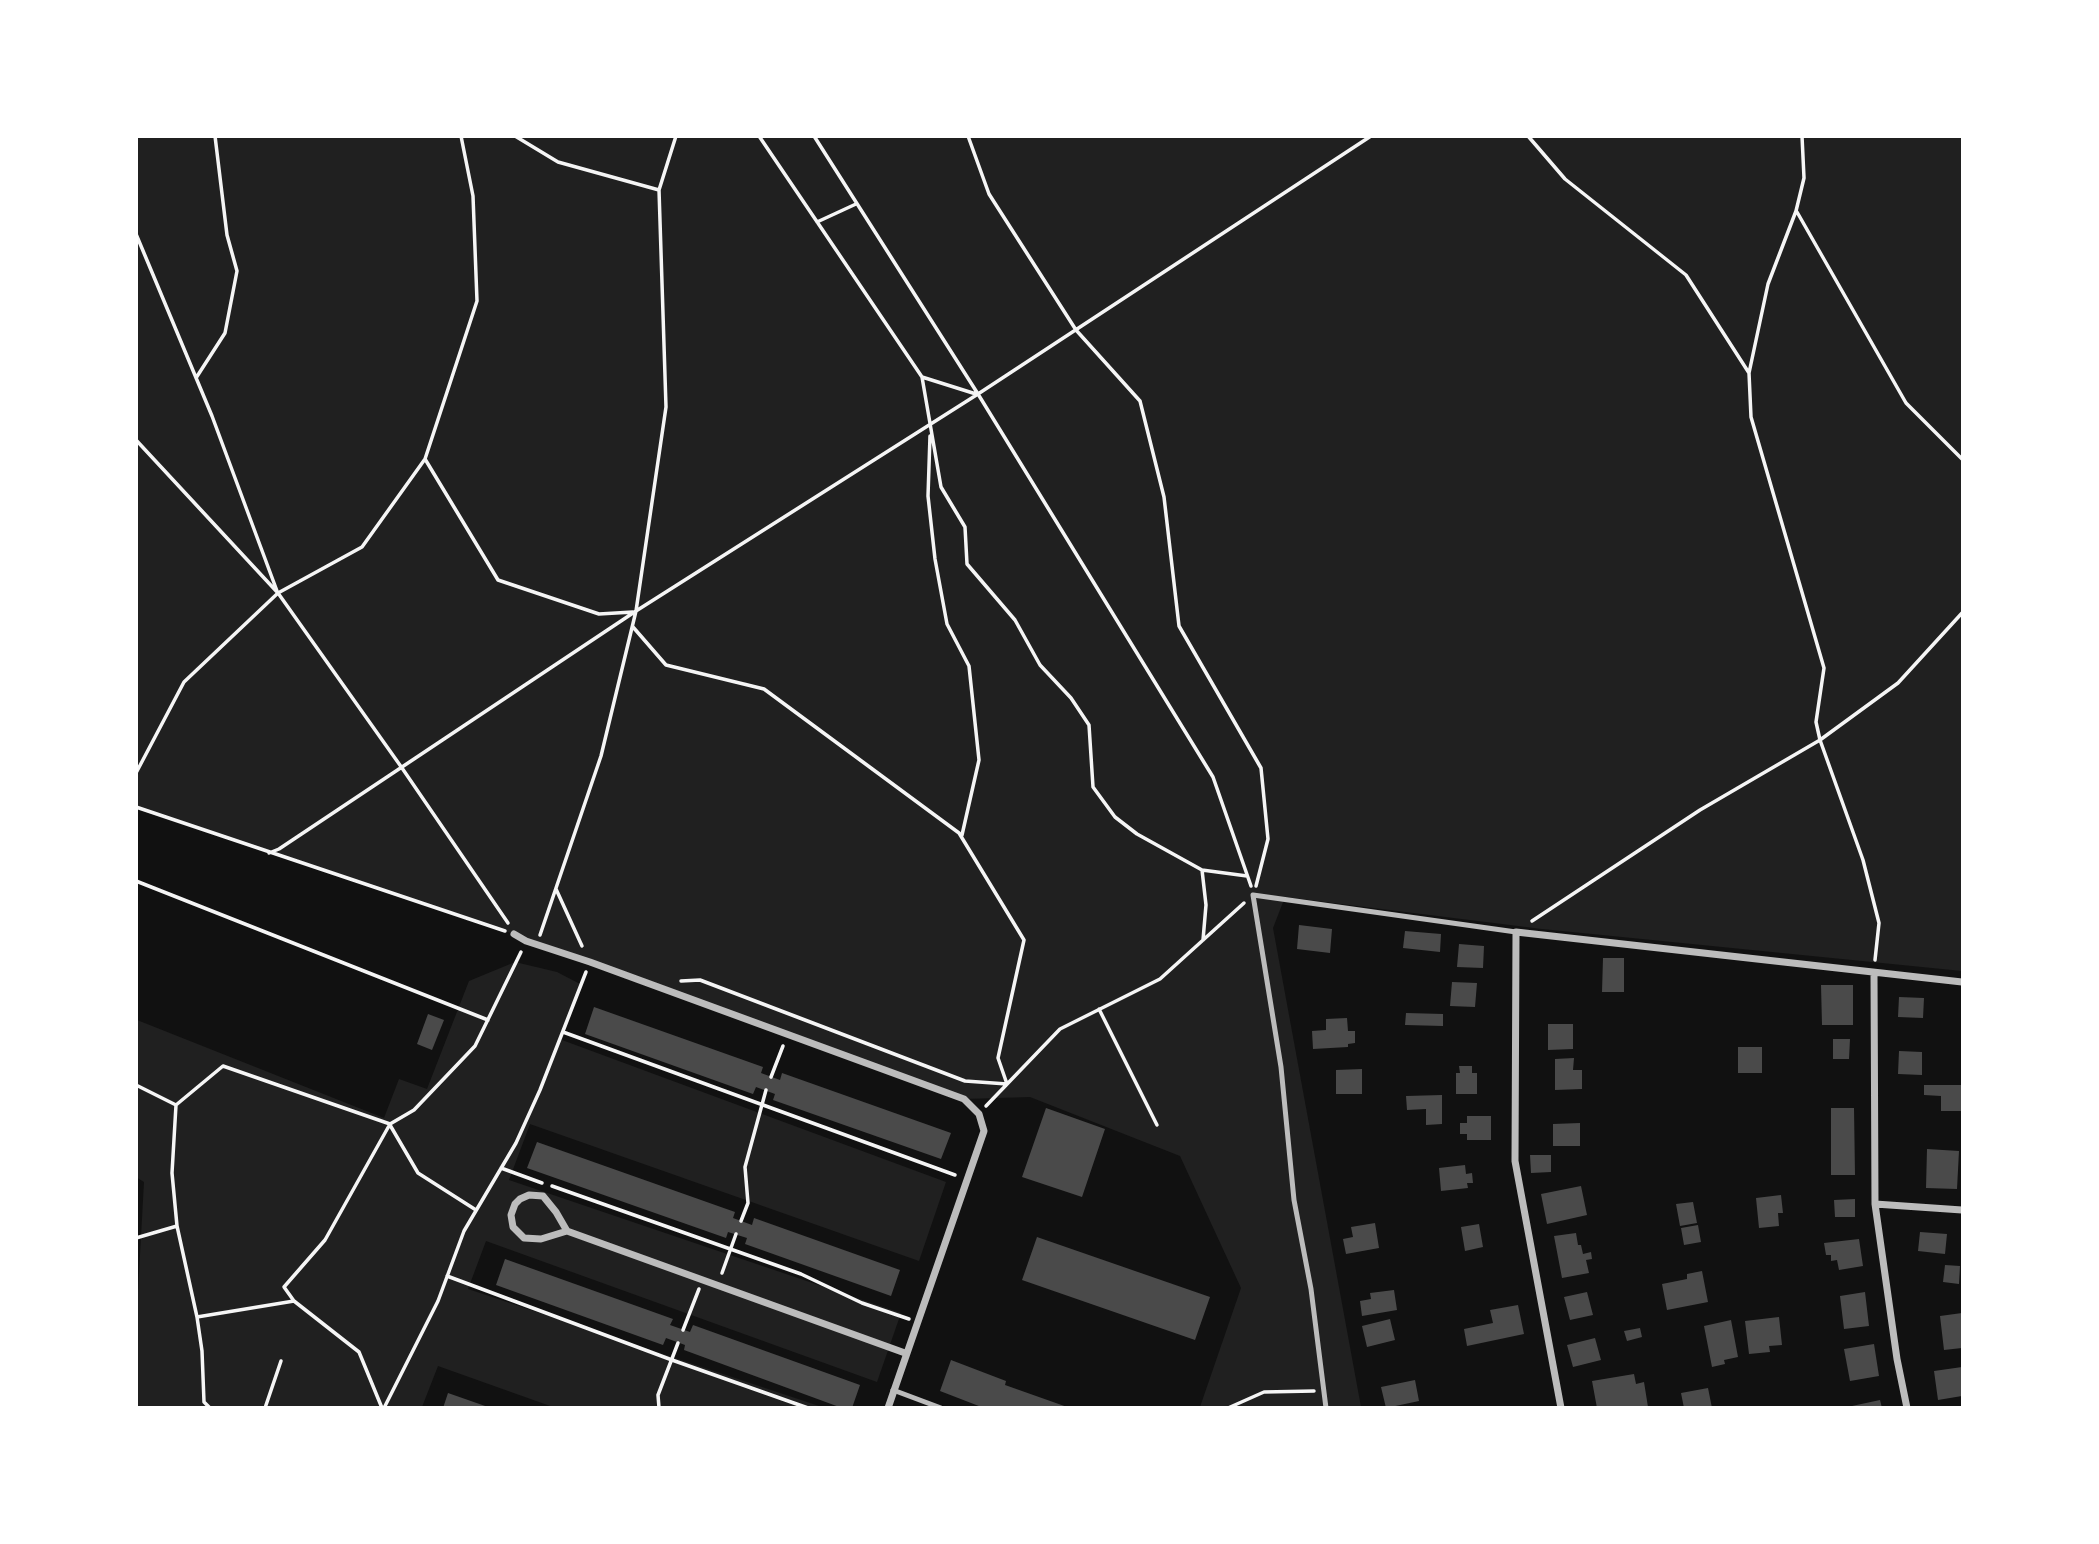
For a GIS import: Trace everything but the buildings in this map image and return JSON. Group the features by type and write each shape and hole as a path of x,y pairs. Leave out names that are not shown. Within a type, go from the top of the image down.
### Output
{"street":[{"path":"1561,1408 1515,1161 1516,932 1962,982"},
{"path":"514,934 526,941 590,961 964,1099 979,1114 984,1131 888,1408"},
{"path":"1874,973 1875,1205 1897,1359 1907,1408"},
{"path":"567,1230 541,1239 524,1238 513,1227 511,1215 515,1204 529,1195 543,1196 567,1230 905,1353"},
{"path":"1875,1205 1962,1210"}],"lane":[{"path":"1326,1408 1311,1289 1294,1200 1281,1067 1253,895 1516,932"},
{"path":"893,1390 941,1408"}],"path":[{"path":"196,378 225,333 237,271 227,235 215,136"},
{"path":"136,774 184,682 278,593 362,547 425,460 477,301 473,197 461,136"},
{"path":"515,136 558,162 659,190"},
{"path":"537,944 601,756 636,611 666,407 659,190 676,136"},
{"path":"759,136 922,377 941,487 965,527 967,565 1015,620 1040,665 1071,698 1089,725 1093,787 1115,817 1137,834 1202,870 1247,876"},
{"path":"814,136 978,394 1213,777 1253,895"},
{"path":"968,136 989,194 1076,330 1140,401 1164,497 1179,625 1261,768 1268,839 1253,895 1160,979 1060,1029 979,1114"},
{"path":"269,853 402,768 636,611 978,394 1371,136"},
{"path":"1528,136 1565,179 1686,275 1749,373"},
{"path":"1802,136 1804,178 1796,211 1768,284 1749,373 1751,417 1825,668 1816,722 1863,860 1879,923 1874,973"},
{"path":"817,222 857,204"},
{"path":"1796,211 1906,402 1962,459"},
{"path":"136,234 196,378 278,593"},
{"path":"922,377 978,394"},
{"path":"930,425 928,496 935,559 947,624 969,666 979,760 961,837"},
{"path":"136,440 278,593 402,768 514,934"},
{"path":"425,460 498,580 599,614 636,611"},
{"path":"1516,932 1700,810 1820,740 1898,683 1962,613"},
{"path":"633,627 666,665 764,688 961,837 1024,940 998,1058 1007,1084"},
{"path":"136,807 514,934"},
{"path":"1202,870 1206,905 1203,940"},
{"path":"136,881 488,1020"},
{"path":"383,1408 438,1301 464,1231 516,1143 531,1111 590,961 556,889"},
{"path":"383,1408 359,1352 294,1301 284,1287 325,1240 390,1124 414,1110 475,1046 526,941"},
{"path":"675,982 700,980 965,1081 1007,1084"},
{"path":"1099,1009 1157,1125"},
{"path":"563,1031 967,1180"},
{"path":"771,1077 787,1034"},
{"path":"210,1408 204,1402 202,1351 177,1226 172,1173 176,1105 223,1066 390,1124 418,1173 476,1210"},
{"path":"136,1085 176,1105"},
{"path":"741,1221 748,1203 745,1167 766,1090"},
{"path":"501,1168 801,1275 862,1303 916,1321"},
{"path":"136,1238 177,1226"},
{"path":"717,1285 736,1234"},
{"path":"447,1276 808,1408"},
{"path":"683,1329 703,1280"},
{"path":"197,1317 294,1301"},
{"path":"659,1408 658,1395 678,1343"},
{"path":"265,1408 281,1360"},
{"path":"1228,1408 1264,1392 1323,1391"}],"shaded area":[{"path":"137,137 1962,137 1962,971 1542,929 1285,897 1273,928 1361,1407 1200,1407 1241,1288 1180,1156 1030,1097 964,1099 514,934 137,807"},
{"path":"515,962 557,972 582,985 562,1040 946,1182 919,1261 530,1124 509,1180 901,1313 877,1382 486,1241 468,1289 822,1407 553,1407 438,1366 422,1407 136,1407 137,1310 144,1182 136,1177 137,1020 384,1118 399,1079 427,1089 469,981"}]}
